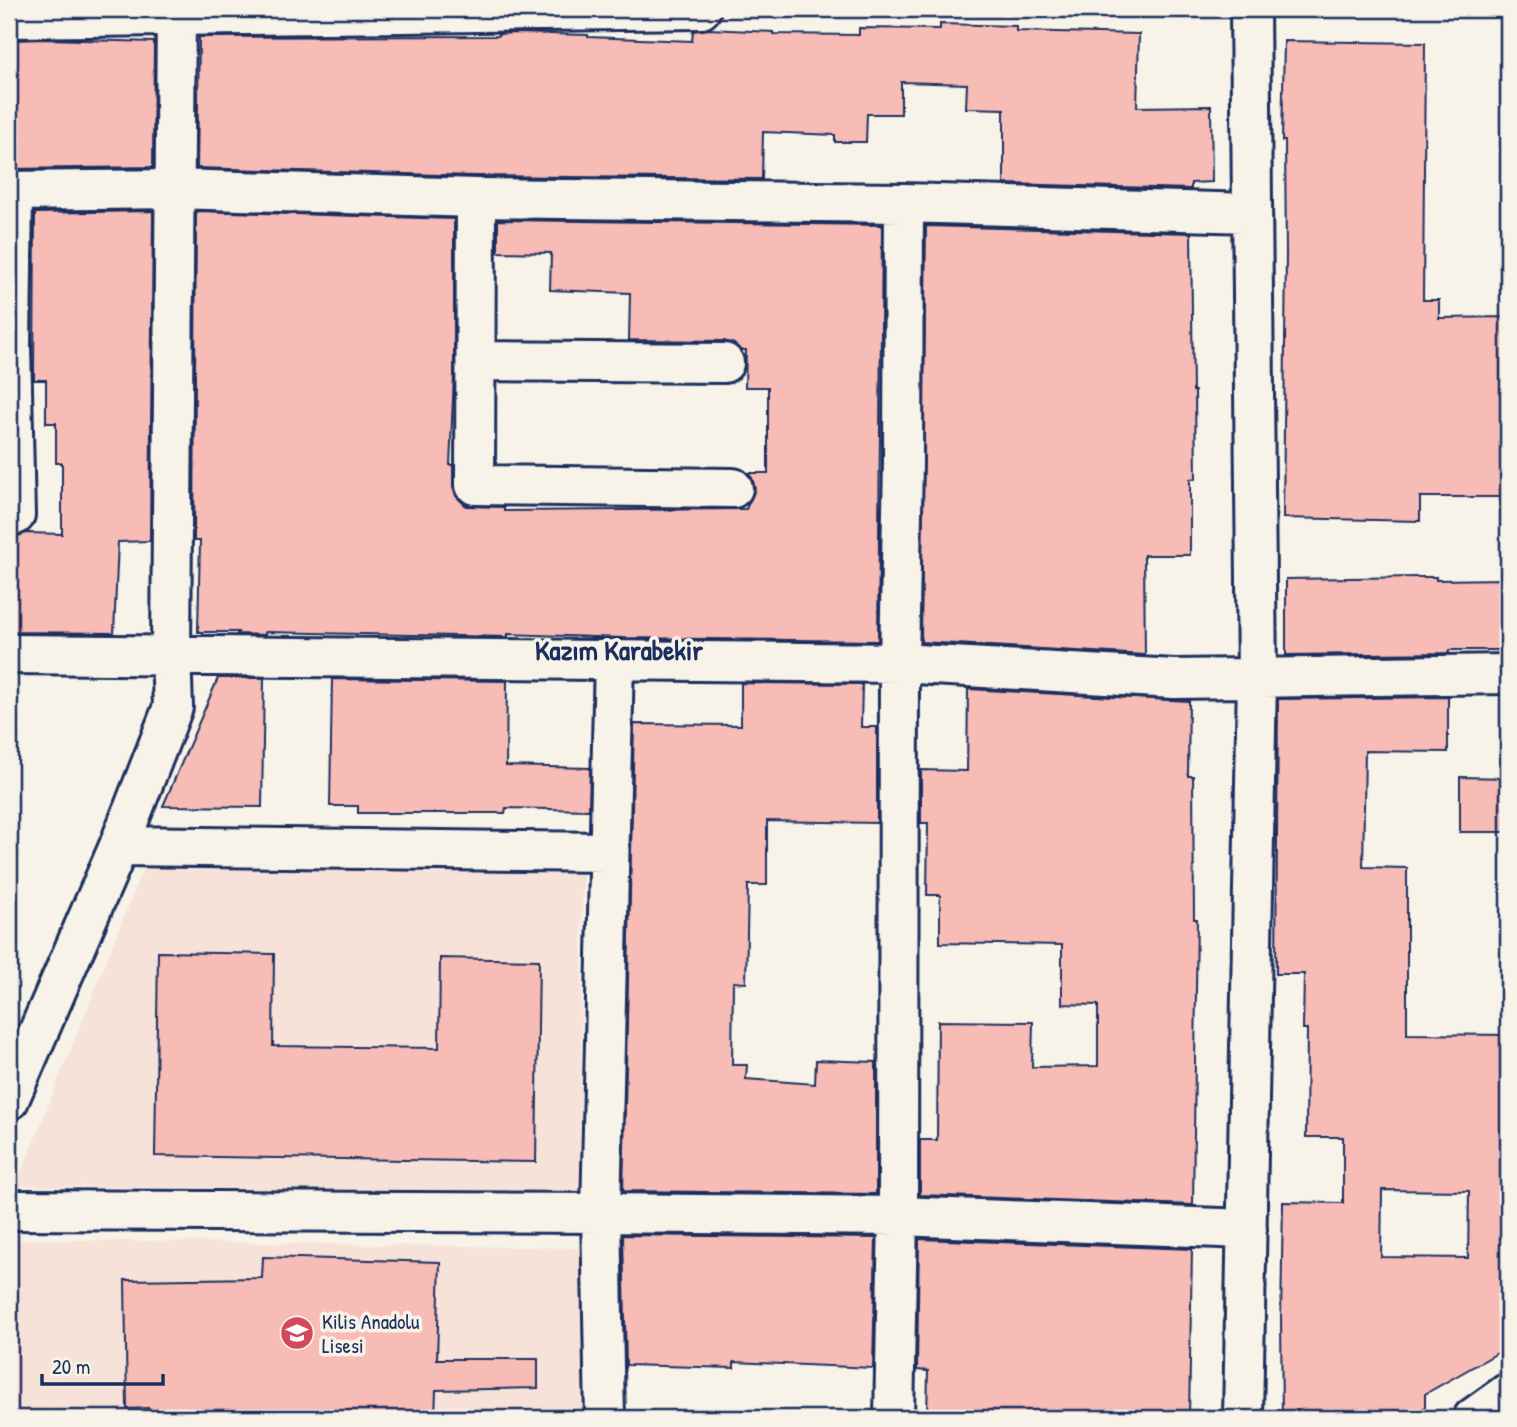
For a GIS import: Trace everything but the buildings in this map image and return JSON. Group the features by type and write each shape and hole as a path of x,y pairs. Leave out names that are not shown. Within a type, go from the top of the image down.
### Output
{"street":[{"path":"9,18 176,12 701,9"},
{"path":"1243,1418 1257,677 1250,9"},
{"path":"9,1100 119,846 173,707 171,654 176,12"},
{"path":"9,515 15,515 10,347 11,191 176,188 477,198 904,203 1251,213"},
{"path":"477,198 475,485 733,488"},
{"path":"894,1418 898,1216 899,663 904,203"},
{"path":"476,361 724,363"},
{"path":"9,654 899,663 1174,679 1508,674"},
{"path":"605,1418 601,1213 614,659"},
{"path":"119,846 609,852"},
{"path":"9,1210 898,1216 1247,1229"},
{"path":"1473,1418 1508,1393"}],"shaded area":[{"path":"143,869 583,871 580,1192 16,1186"},
{"name":"Kilis Anadolu Lisesi","path":"9,1239 586,1248 585,1418 9,1418"}],"place":[{"name":"Kilis Anadolu Lisesi","path":"297,1333"}],"district":[{"name":"Kazım Karabekir","path":"619,650"}]}
